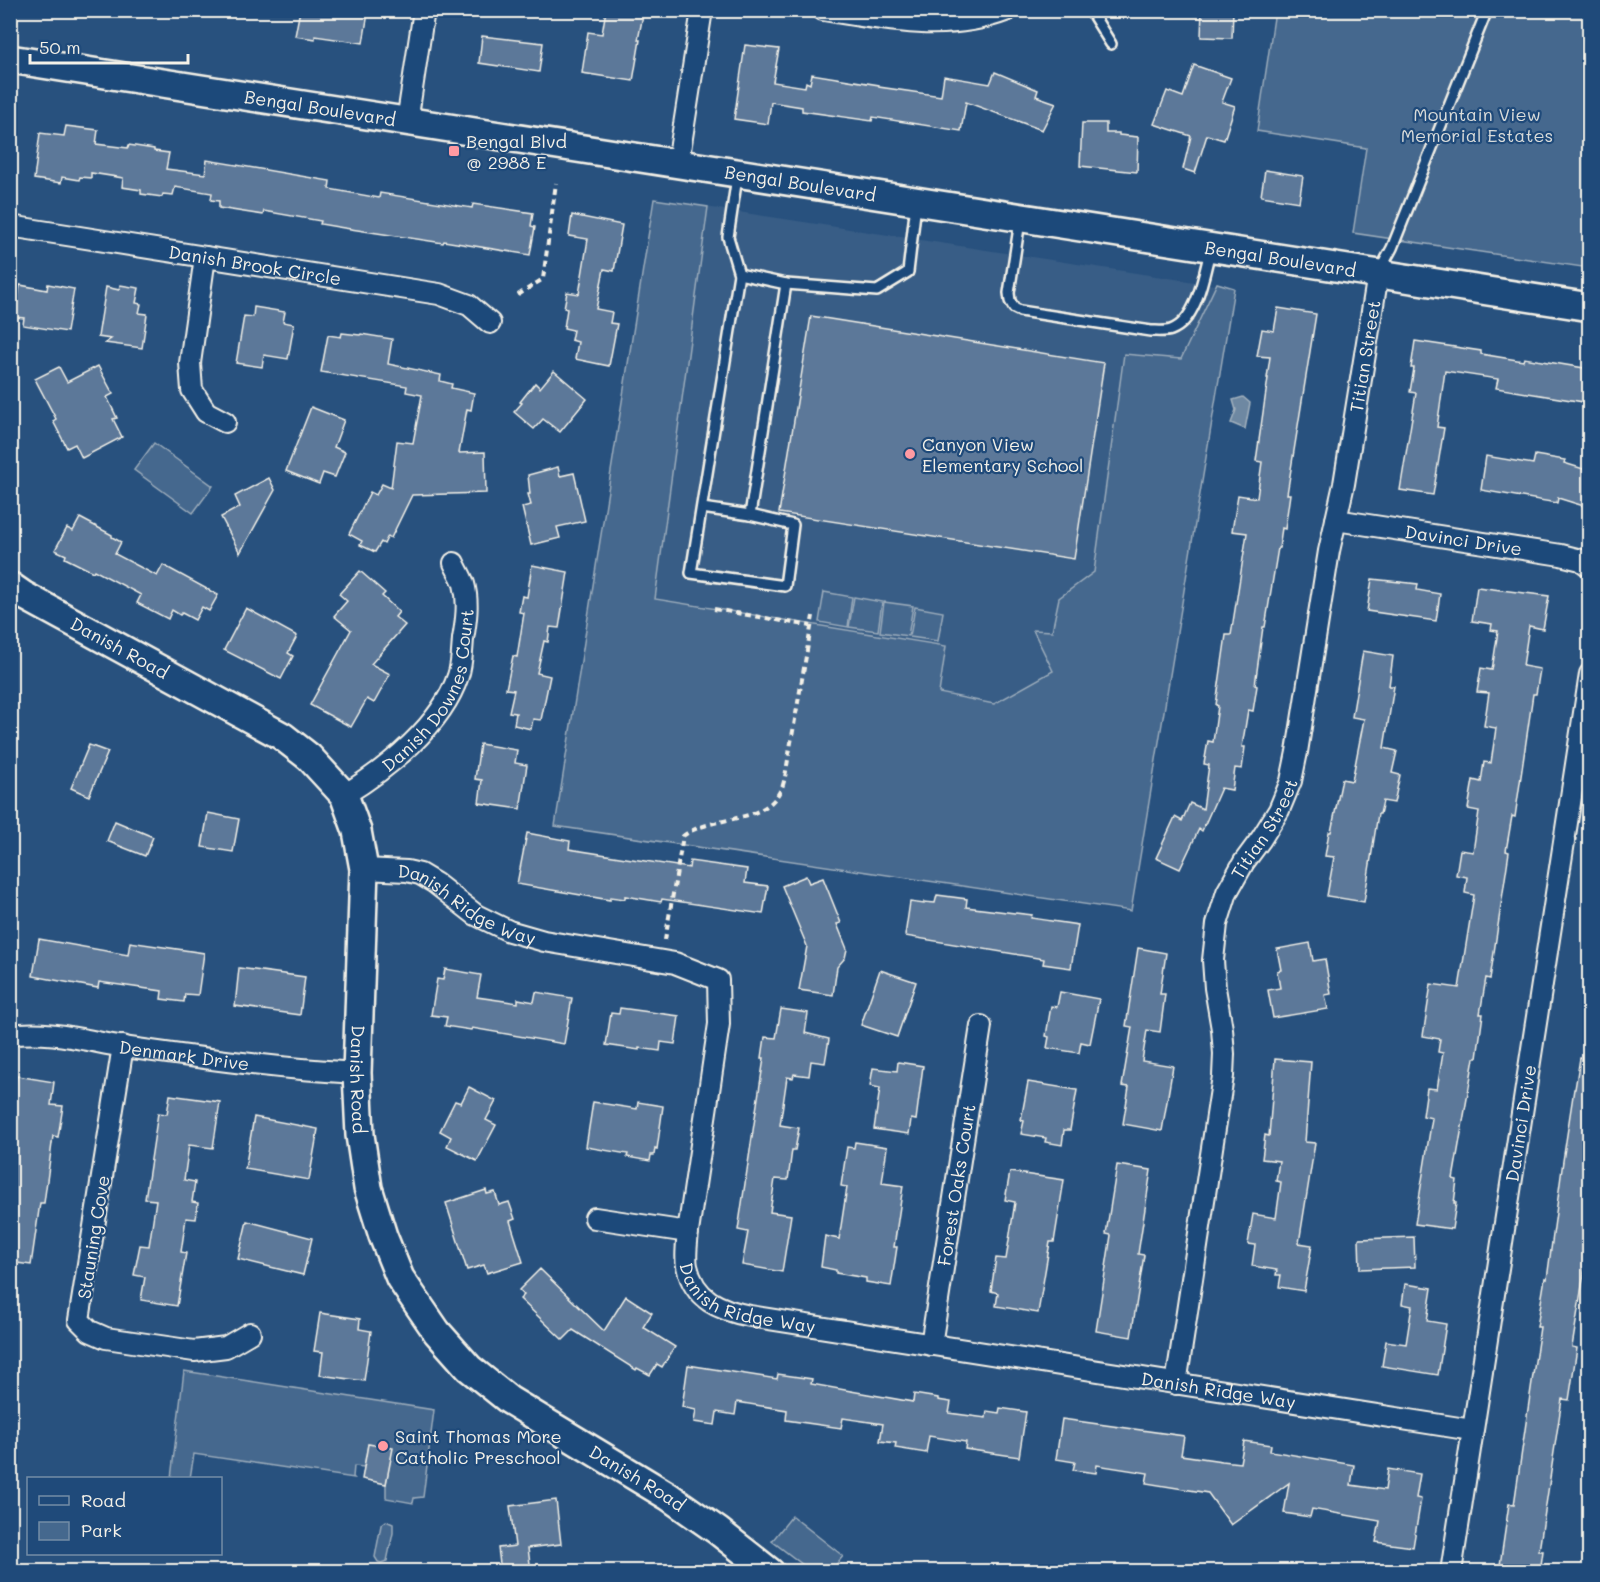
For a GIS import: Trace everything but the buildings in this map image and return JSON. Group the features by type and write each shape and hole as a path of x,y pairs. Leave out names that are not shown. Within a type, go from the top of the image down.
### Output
{"main road":[{"name":"Bengal Boulevard","path":"10,59 1590,307"},
{"name":"Danish Road","path":"10,586 42,606 282,736 309,757 344,795 357,831 364,869 357,1072 360,1135 368,1188 382,1236 400,1278 437,1332 469,1368 509,1400 668,1496 718,1531 770,1572"}],"street":[{"path":"407,122 424,10"},
{"path":"678,163 702,10"},
{"path":"823,10 902,23 949,24 993,16 1008,10"},
{"name":"Danish Brook Circle","path":"10,226 439,294 469,305 490,323"},
{"path":"205,257 190,363 192,390 206,412 225,422"},
{"name":"Titian Street","path":"1176,1383 1223,1076 1222,1029 1213,960 1217,924 1227,892 1279,810 1291,781 1298,752 1329,551 1344,483 1378,274"},
{"name":"Davinci Drive","path":"1336,520 1561,555 1581,560 1590,567"},
{"name":"Danish Downes Court","path":"344,795 369,779 418,737 439,714 459,675 467,613 464,585 454,563"},
{"name":"Davinci Drive","path":"1450,1572 1590,674"},
{"name":"Danish Ridge Way","path":"364,869 397,870 420,874 476,915 509,931 544,941 675,963 718,980 719,1024 688,1232 686,1265 694,1288 710,1302 729,1312 1472,1430"},
{"name":"Forest Oaks Court","path":"931,1345 981,1026"},
{"name":"Denmark Drive","path":"10,1035 22,1033 61,1035 250,1064 357,1072"},
{"name":"Stauning Cove","path":"123,1046 80,1320 90,1331 106,1338 194,1351 226,1347 250,1333"},
{"path":"595,1218 688,1232"}],"lane":[{"path":"1090,10 1111,44"},
{"path":"1378,274 1392,248 1487,10"},
{"path":"702,508 750,514 793,525 785,586 691,573 739,274 728,237 737,174"},
{"path":"739,274 786,284 877,291 908,273 916,201"},
{"path":"1020,218 1010,293 1010,301 1014,308 1020,311 1129,328 1171,330 1181,324 1191,312 1211,248"},
{"path":"750,514 786,284"}],"path":[{"path":"518,295 543,279 556,183"},
{"path":"714,609 811,626"},
{"path":"665,940 683,836 691,830 710,823 744,816 768,806 780,792 785,777 813,616"}],"shaded area":[{"name":"Canyon View Elementary School","path":"654,199 1234,288 1131,911 555,826"},
{"path":"1243,397 1250,403 1245,429 1231,423 1236,410 1233,400"}],"green space":[{"name":"Mountain View Memorial Estates","path":"1275,11 1589,11 1589,268 1353,233 1366,148 1257,131"},
{"path":"654,199 708,207 655,599 946,646 939,693 994,704 1053,671 1033,630 1052,631 1059,598 1094,572 1124,354 1181,359 1217,283 1234,288 1131,911 555,826"},
{"path":"154,443 213,486 193,513 134,470"},
{"path":"824,592 852,597 848,627 819,622"},
{"path":"854,597 882,602 878,631 849,627"},
{"path":"884,602 913,606 908,636 880,632"},
{"path":"915,607 943,612 938,641 910,637"},
{"path":"184,1371 434,1410 423,1497 414,1498 413,1503 386,1498 392,1448 368,1444 364,1467 354,1466 354,1478 194,1454 190,1477 171,1477"},
{"path":"792,1516 843,1556 831,1571 811,1571 772,1541"},
{"path":"386,1521 393,1524 393,1533 387,1561 381,1563 375,1557 381,1525"}],"place":[{"name":"Bengal Blvd @ 2988 E","path":"454,151"},
{"name":"Canyon View Elementary School","path":"910,454"},
{"name":"Saint Thomas More Catholic Preschool","path":"383,1446"}]}
